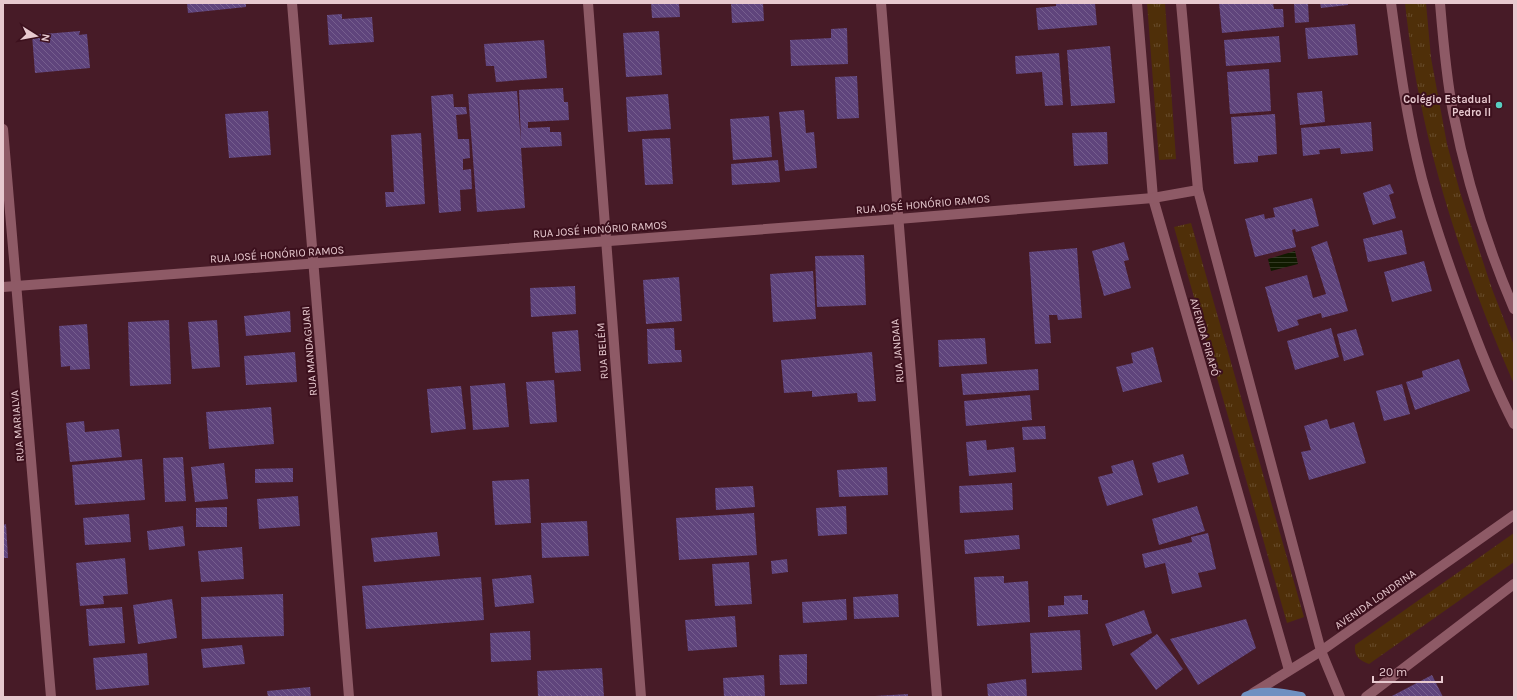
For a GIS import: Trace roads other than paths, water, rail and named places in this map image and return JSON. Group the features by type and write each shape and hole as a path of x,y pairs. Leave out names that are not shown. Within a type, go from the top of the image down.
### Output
{"main road":[{"path":"1249,695 1282,694 1301,697"}],"street":[{"name":"RUA MANDAGUARI","path":"292,3 349,697"},
{"name":"RUA BELÉM","path":"588,3 641,697"},
{"name":"RUA JANDAIA","path":"881,3 937,697"},
{"name":"AVENIDA PIRAPÓ","path":"1137,3 1153,198 1288,670"},
{"path":"1181,3 1198,190 1321,651 1340,697"},
{"path":"1391,3 1402,78 1422,178 1443,249 1463,304 1488,369 1514,424"},
{"path":"1440,3 1445,58 1453,112 1478,208 1514,309"},
{"name":"RUA MARIALVA","path":"3,129 51,697"},
{"name":"RUA JOSÉ HONÓRIO RAMOS","path":"3,287 898,219 1153,198 1198,190"},
{"name":"AVENIDA LONDRINA","path":"1249,695 1321,651 1514,515"},
{"path":"1366,697 1514,584"}],"place":[{"name":"Colégio Estadual Pedro II","path":"1499,105"}]}
